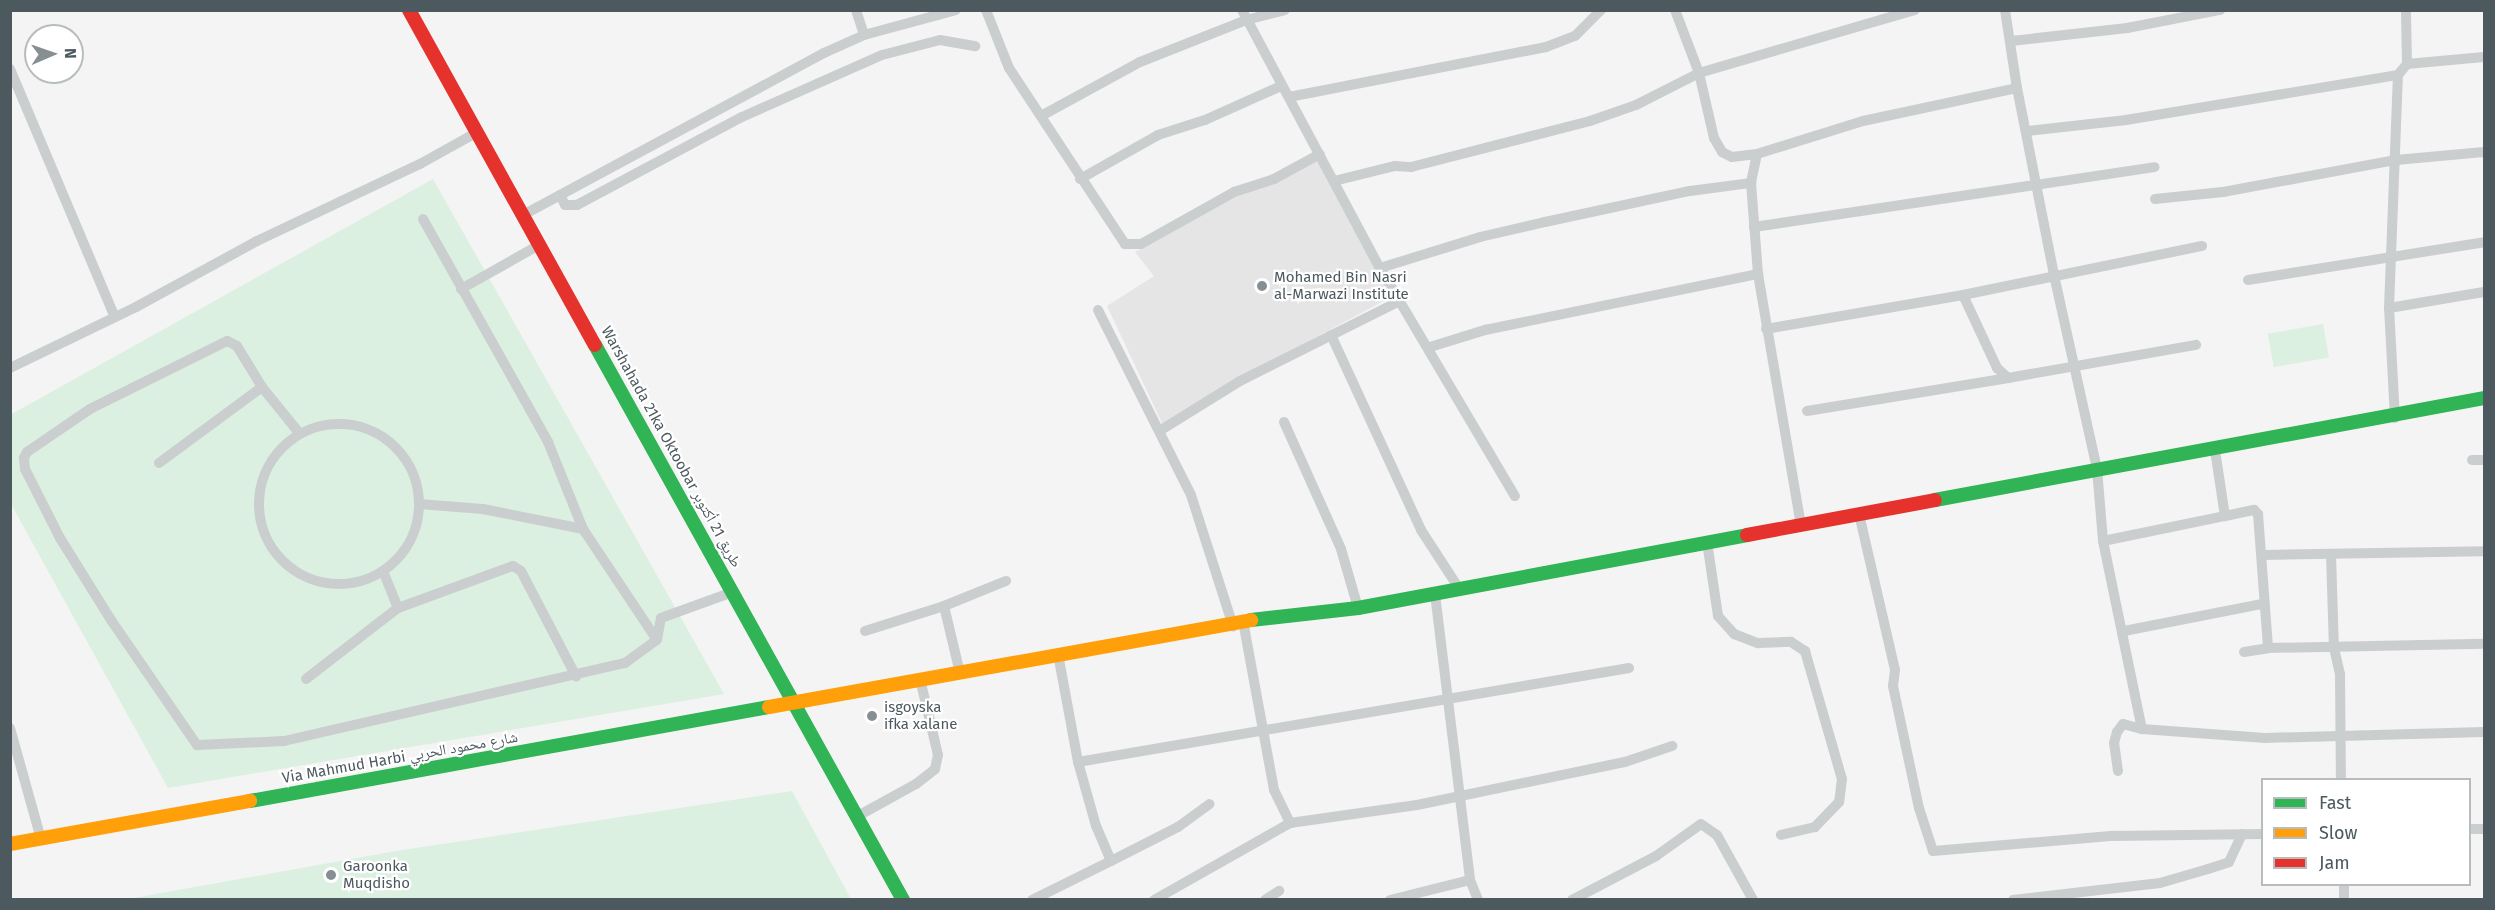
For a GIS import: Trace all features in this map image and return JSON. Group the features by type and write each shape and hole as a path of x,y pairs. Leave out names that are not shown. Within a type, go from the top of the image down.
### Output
{"street":[{"name":"Warshahada 21ka Oktoobar طريق 21 أكتوبر","path":"409,10 903,900"},
{"path":"856,10 864,35"},
{"path":"523,215 824,52 864,35 956,10"},
{"path":"986,10 1009,68 1080,179 1125,244 1141,244 1234,192 1274,179 1320,154"},
{"path":"1041,116 1140,62 1244,15 1285,10"},
{"path":"1289,97 1546,47 1575,36 1601,10"},
{"path":"1675,10 1698,73 1714,138 1722,152 1743,158 1863,121 2017,88"},
{"path":"1334,181 1395,166 1411,167 1590,121 1636,105 1698,73 1915,10"},
{"path":"2006,10 2017,88 2028,131 2054,275 2072,365 2097,469 2103,541 2124,632 2136,711 2142,729"},
{"path":"2011,41 2127,28 2220,10"},
{"path":"2395,418 2389,308 2393,256 2398,75 2407,64 2406,10"},
{"path":"1244,15 1380,268 1430,347 1515,496"},
{"path":"560,195 565,205 577,205 742,117 882,55 940,40 975,46"},
{"path":"2407,64 2484,57"},
{"path":"10,69 115,317"},
{"path":"2028,131 2126,120 2398,75"},
{"path":"1080,179 1158,135 1205,120 1281,86"},
{"path":"10,368 476,133"},
{"path":"2155,199 2223,192 2396,160 2484,152"},
{"path":"1757,154 1751,183 1758,274 1801,525"},
{"path":"1754,227 2155,167"},
{"path":"1380,268 1480,237 1545,222 1690,191 1751,183"},
{"path":"423,219 548,442 583,529 657,640"},
{"path":"2248,280 2484,242"},
{"path":"461,289 539,245"},
{"path":"1766,329 1963,295 2202,246"},
{"path":"1430,347 1485,330 1758,274"},
{"path":"2389,308 2484,292"},
{"path":"1963,295 1997,368 2008,378"},
{"path":"1161,430 1240,381 1400,301"},
{"path":"1098,310 1161,430 1191,495 1238,624 1266,732 1274,790 1290,824"},
{"path":"1331,335 1421,530 1460,590"},
{"path":"300,434 262,387 237,346 222,342 90,409 27,452 24,458 25,469 60,538 111,620 197,745 284,741 625,663 657,640 661,618 733,591"},
{"path":"1807,411 2196,345"},
{"path":"159,463 262,387"},
{"name":"Via Mahmud Harbi شارع محمود الحربي","path":"10,844 1058,654 1460,590 2097,469 2395,418 2484,398"},
{"path":"1284,422 1341,549 1358,608"},
{"path":"326,424 353,425 379,434 405,460 414,477 419,504 414,530 402,553 383,571 343,584 321,582 284,562 270,546 262,526 261,483 276,455 300,434 326,424"},
{"path":"2215,450 2224,516"},
{"path":"2472,460 2484,460"},
{"path":"419,504 483,509 583,529"},
{"path":"2103,541 2224,516 2256,512 2263,555 2262,604 2268,648"},
{"path":"1858,514 1895,670 1893,687 1919,808 1933,851 2091,837 2261,834"},
{"path":"1707,542 1718,616 1734,634 1758,643 1791,642 1805,651 1842,779 1839,802 1815,827 1781,835"},
{"path":"2263,555 2484,551"},
{"path":"2331,554 2334,648 2340,674 2339,733 2342,778"},
{"path":"306,679 398,608 517,567 576,676"},
{"path":"383,571 398,608"},
{"path":"865,631 944,606 1006,581"},
{"path":"1435,594 1450,701 1470,880 1478,900"},
{"path":"2124,632 2262,604"},
{"path":"944,606 960,673"},
{"path":"2244,652 2268,648 2484,644"},
{"path":"1058,654 1078,762 1096,826 1111,861"},
{"path":"1078,762 1450,701 1629,668"},
{"path":"856,817 916,784 935,769 938,755 920,679"},
{"path":"2118,771 2114,743 2117,732 2123,724 2142,729 2265,738 2339,733 2484,732"},
{"path":"10,728 41,839"},
{"path":"1154,900 1290,824 1367,815 1625,762 1672,746"},
{"path":"1032,900 1178,827 1210,804"},
{"path":"1572,900 1656,856 1701,824 1717,835 1753,900"},
{"path":"2013,900 2160,883 2229,862 2242,834"},
{"path":"1390,900 1470,880"},
{"path":"1265,900 1279,891"}],"shaded area":[{"name":"Mohamed Bin Nasri al-Marwazi Institute","path":"1317,159 1391,297 1231,383 1163,425 1107,306 1154,276 1135,252 1250,189"}],"green space":[{"path":"433,179 724,694 168,788 11,504 10,415"},
{"path":"2323,324 2329,357 2274,367 2268,334"},
{"path":"792,791 851,899 128,899 396,851"}],"traffic: fast":[{"path":"595,345 903,900"},
{"path":"1935,500 2484,398"},
{"path":"1251,620 1358,608 1747,535"},
{"path":"250,801 769,707"}],"traffic: slow":[{"path":"769,707 1251,620"},
{"path":"10,844 250,801"}],"traffic: jam":[{"path":"409,10 595,345"},
{"path":"1747,535 1935,500"}],"place":[{"name":"Mohamed Bin Nasri al-Marwazi Institute","path":"1262,286"},
{"name":"isgoyska ifka xalane","path":"872,716"},
{"name":"Garoonka Muqdisho","path":"331,875"}]}
